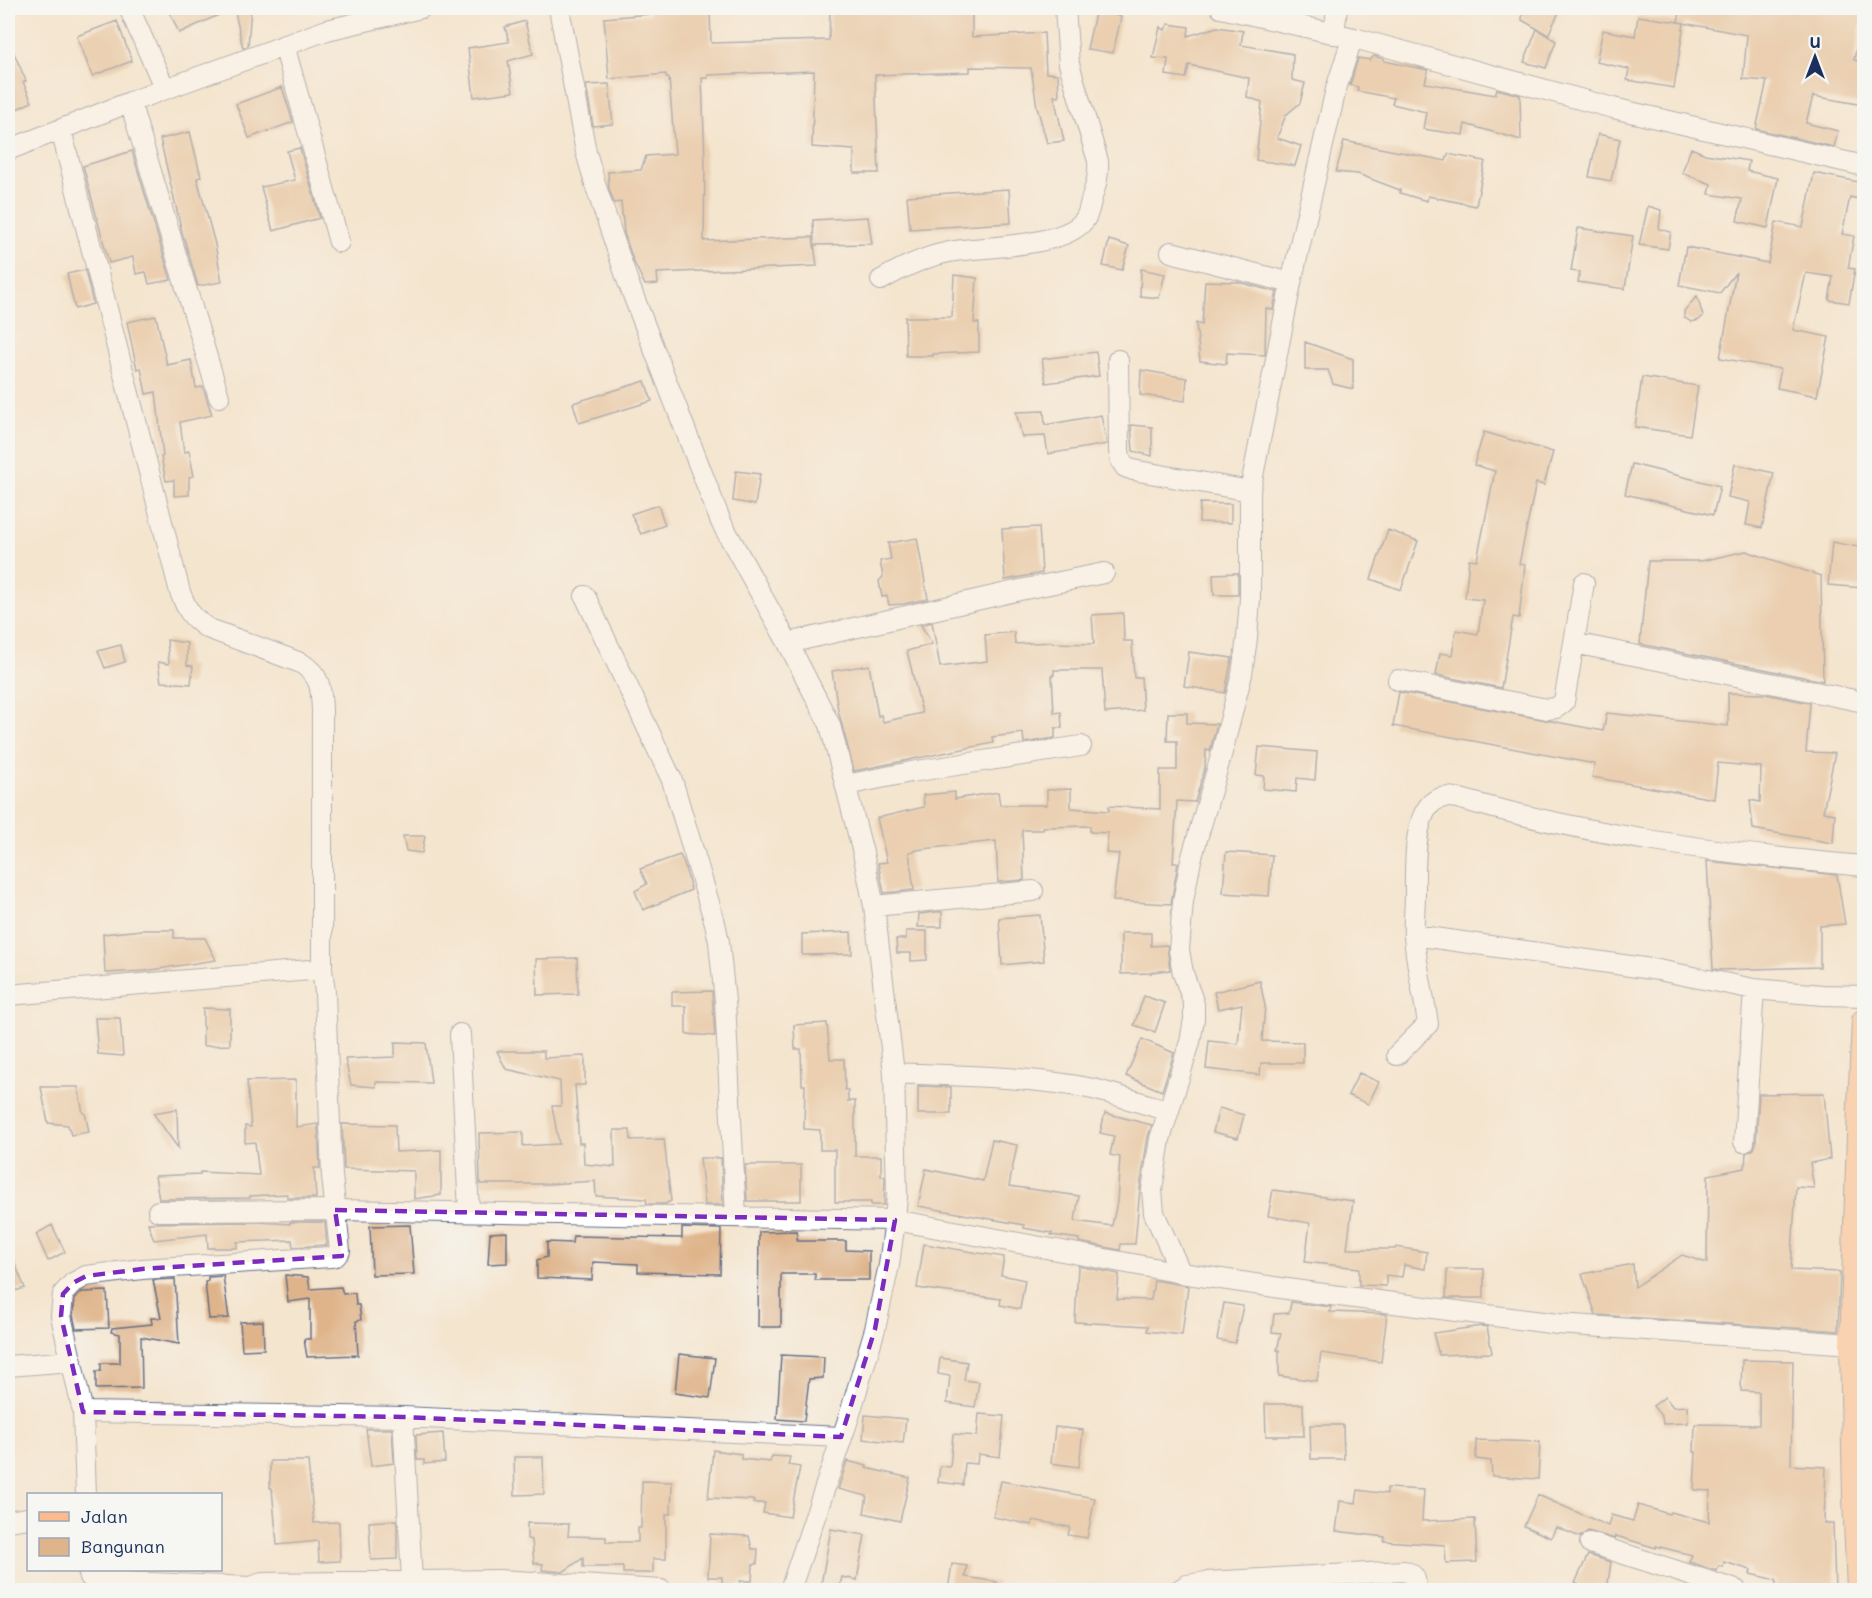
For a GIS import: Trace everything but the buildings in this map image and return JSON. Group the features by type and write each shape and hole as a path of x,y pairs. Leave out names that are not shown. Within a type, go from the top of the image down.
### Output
{"main road":[{"path":"1859,1590 1860,1499 1852,1344 1864,1021"}],"street":[{"path":"129,8 165,89"},
{"path":"8,150 130,102 327,30 421,8"},
{"path":"559,8 586,152 628,282 721,522 830,725 863,853 874,906 894,1073 897,1196 895,1220 889,1265 875,1329 849,1417 831,1436 790,1590"},
{"path":"881,280 908,265 950,252 1044,240 1063,235 1086,219 1099,176 1098,161 1069,64 1065,8"},
{"path":"1221,8 1354,38 1613,108 1864,166"},
{"path":"1334,34 1337,8"},
{"path":"1181,1273 1154,1213 1152,1190 1160,1139 1190,1042 1194,1019 1194,1004 1183,973 1179,950 1183,901 1191,860 1242,674 1247,638 1251,491 1291,283 1336,89 1354,38"},
{"path":"284,45 339,242"},
{"path":"130,102 219,396"},
{"path":"61,130 180,592 187,611 207,628 301,663 312,670 319,682 322,710 322,969 335,1210 340,1246 340,1251 336,1256 142,1269 86,1276 73,1283 63,1294 61,1316 83,1412 86,1493"},
{"path":"1171,252 1291,283"},
{"path":"1118,360 1119,451 1120,461 1125,466 1142,473 1251,491"},
{"path":"788,643 1104,573"},
{"path":"1398,680 1547,709 1556,708 1564,702 1584,583"},
{"path":"585,596 672,780 715,923 724,1001 736,1217"},
{"path":"1574,643 1864,702"},
{"path":"846,785 911,772 1081,746"},
{"path":"1397,1055 1428,1024 1414,935 1414,868 1423,817 1437,799 1448,797 1516,815 1696,848 1864,866"},
{"path":"874,906 1034,891"},
{"path":"1414,935 1658,970 1754,989 1864,996"},
{"path":"8,995 322,969"},
{"path":"1744,1142 1754,989"},
{"path":"460,1034 469,1212"},
{"path":"894,1073 999,1078 1058,1084 1093,1089 1169,1111"},
{"path":"158,1211 335,1210 895,1220 1181,1273 1308,1292 1558,1324 1852,1344"},
{"path":"8,1366 72,1362"},
{"path":"83,1412 404,1417 831,1436"},
{"path":"404,1417 412,1580"},
{"path":"8,1521 27,1518"},
{"path":"1590,1543 1736,1590"},
{"path":"88,1571 90,1577 101,1581 249,1589 262,1584 499,1580 661,1590"},
{"path":"1179,1590 1188,1585 1206,1582 1404,1571 1412,1573 1415,1577 1415,1590"}],"highlighted area":[{"path":"335,1210 895,1220 875,1329 841,1437 403,1417 83,1412 61,1316 63,1294 73,1283 86,1276 142,1269 342,1256"}]}
